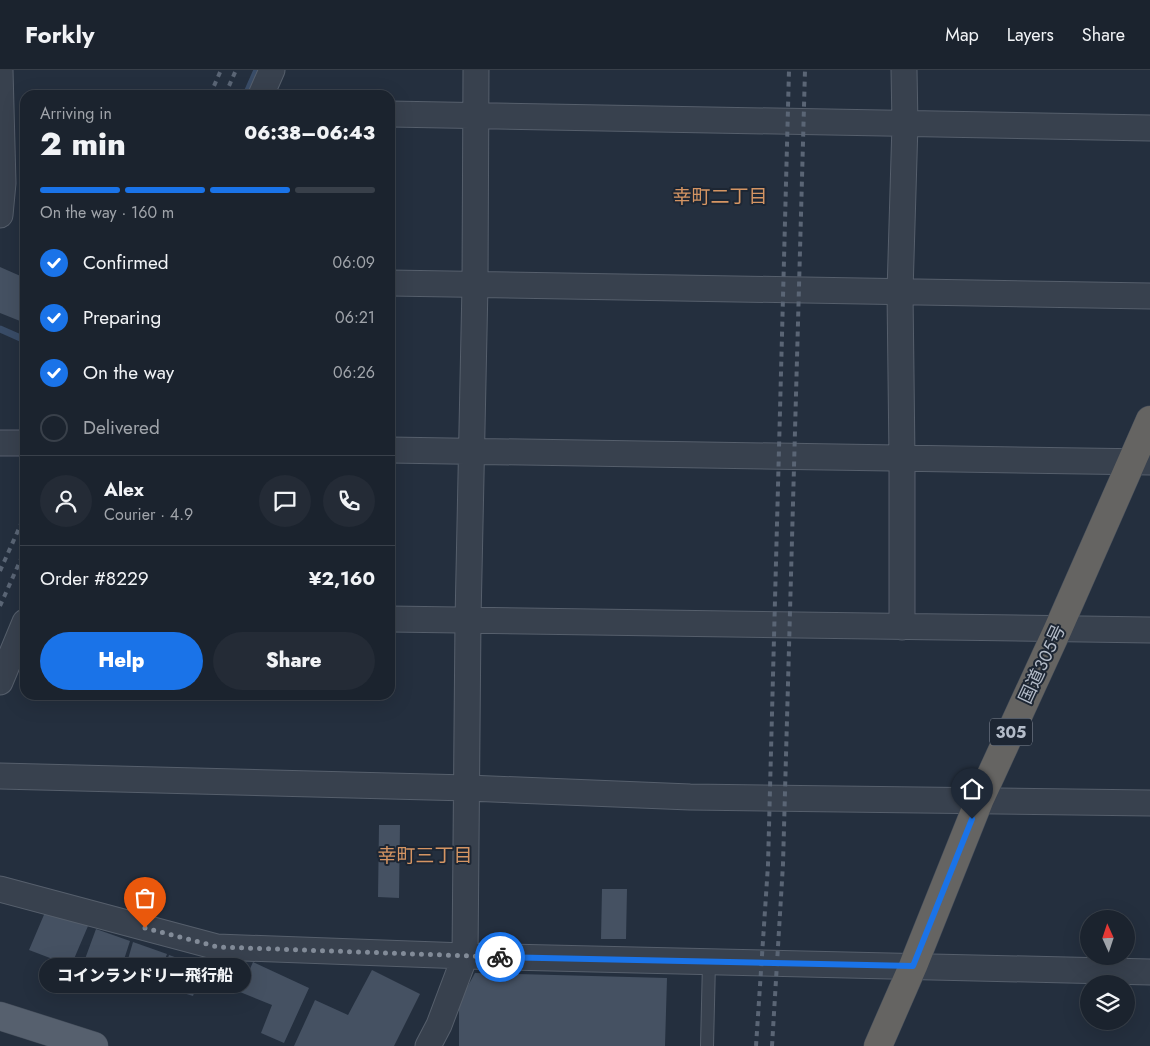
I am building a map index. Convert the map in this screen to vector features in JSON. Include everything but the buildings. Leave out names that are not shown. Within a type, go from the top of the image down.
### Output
[{"type":"highway","name":"国道305号","points":[[878,1046],[913,966],[979,801],[1058,630],[1141,462],[1150,420]]},
{"type":"main road","points":[[0,1016],[94,1046]]},
{"type":"street","points":[[0,70],[3,183],[0,215]]},
{"type":"street","points":[[263,90],[272,70]]},
{"type":"street","points":[[428,1046],[439,1025],[466,956],[468,620],[475,285],[476,70]]},
{"type":"street","points":[[902,627],[900,292],[905,124],[904,70]]},
{"type":"street","points":[[395,114],[1150,128]]},
{"type":"street","points":[[395,283],[1150,296]]},
{"type":"street","points":[[0,443],[20,443]]},
{"type":"street","points":[[395,450],[1141,462]]},
{"type":"street","points":[[395,619],[1150,630]]},
{"type":"street","points":[[0,682],[20,634]]},
{"type":"street","points":[[0,776],[468,788],[690,797],[1150,803]]},
{"type":"street","points":[[0,889],[218,947],[466,956],[1150,972]]},
{"type":"lane","points":[[707,1046],[709,962]]},
{"type":"waterway","points":[[248,90],[257,70]]},
{"type":"waterway","points":[[0,329],[20,338]]},
{"type":"railway","points":[[212,90],[221,70]]},
{"type":"railway","points":[[227,90],[236,70]]},
{"type":"railway","points":[[756,1046],[768,865],[789,70]]},
{"type":"railway","points":[[772,1046],[783,864],[805,70]]},
{"type":"railway","points":[[0,571],[20,526]]},
{"type":"railway","points":[[0,606],[20,561]]},
{"type":"way so far","points":[[145,928],[218,947],[500,957]]},
{"type":"place","name":"コインランドリー飛行船","points":[[145,928]]},
{"type":"district","name":"幸町二丁目","points":[[720,196]]},
{"type":"district","name":"幸町三丁目","points":[[425,855]]},
{"type":"route","points":[[500,957],[913,966],[972,819]]}]
